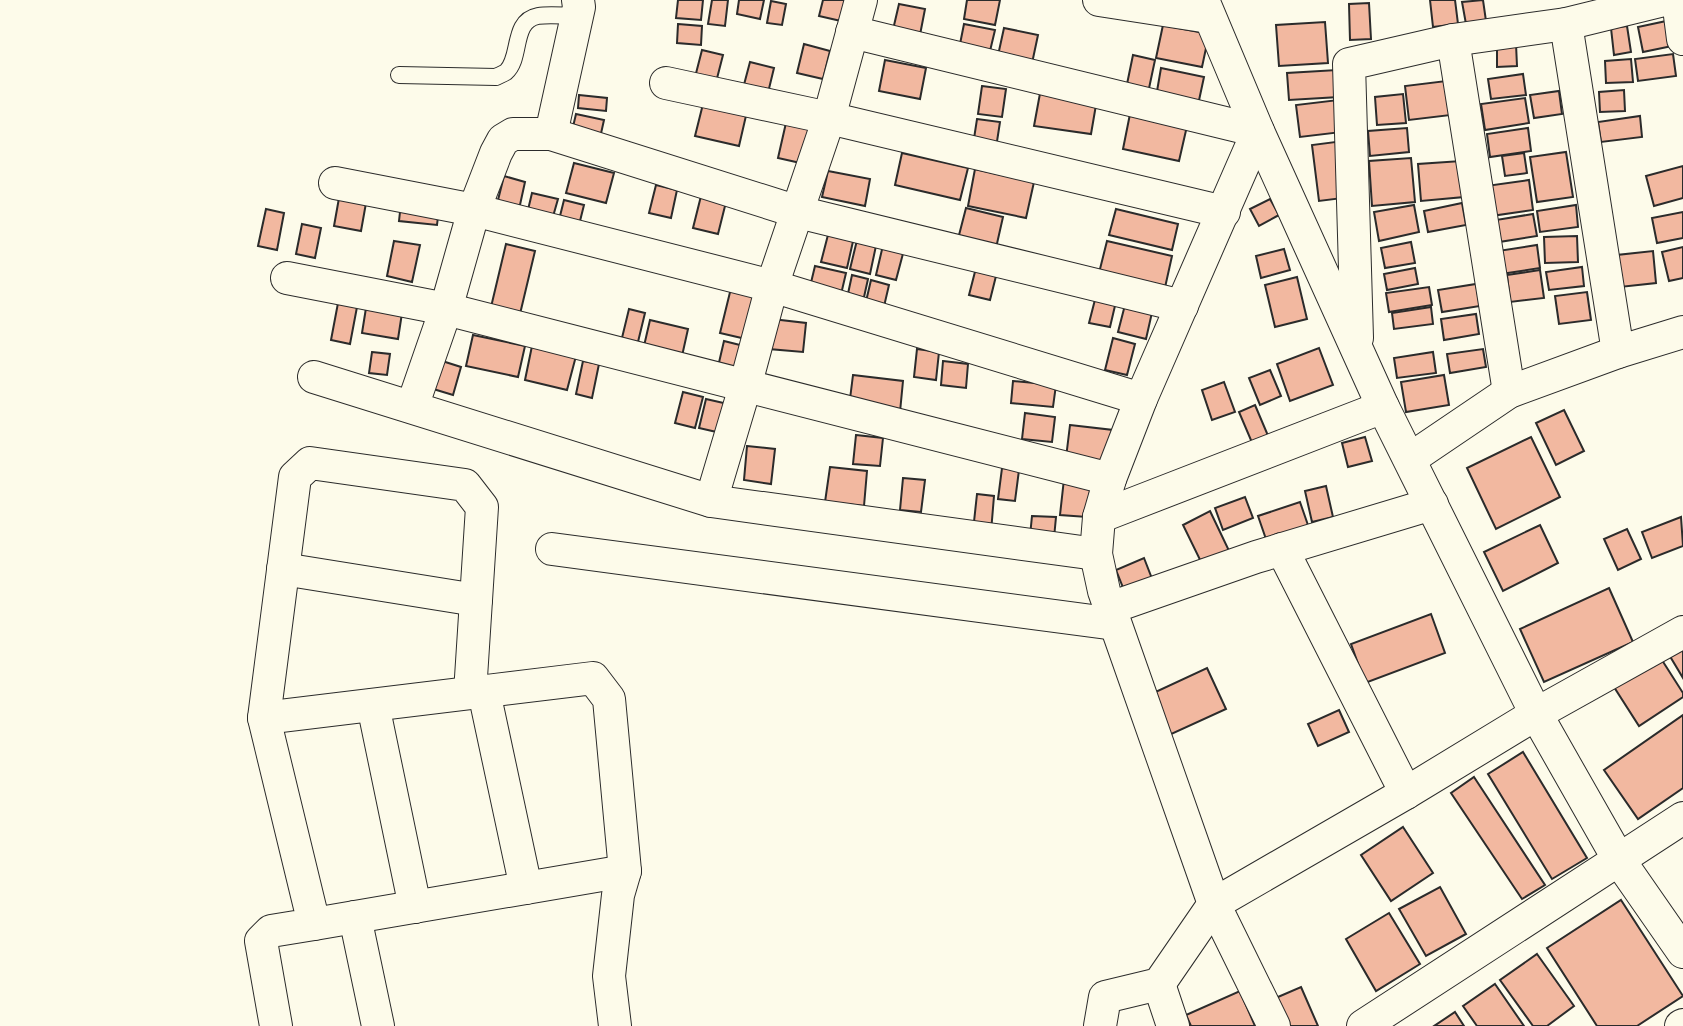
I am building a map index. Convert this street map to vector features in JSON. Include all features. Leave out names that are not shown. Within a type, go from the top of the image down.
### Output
[{"type":"street","points":[[711,501],[772,286],[829,118],[861,0]]},
{"type":"street","points":[[1099,0],[1206,9],[1382,407],[1536,714],[1619,860],[1683,952]]},
{"type":"street","points":[[1358,353],[1349,64],[1454,40],[1566,24],[1664,0]]},
{"type":"street","points":[[1678,0],[1683,39]]},
{"type":"street","points":[[551,134],[586,6]]},
{"type":"street","points":[[1566,24],[1618,352]]},
{"type":"street","points":[[852,32],[1258,131]]},
{"type":"street","points":[[1454,40],[1509,392]]},
{"type":"street","points":[[666,83],[829,118],[1224,212]]},
{"type":"street","points":[[1258,131],[1141,399],[1099,517],[1096,554],[1113,616],[1214,904],[1275,1026]]},
{"type":"street","points":[[412,407],[446,309],[474,210],[496,153],[503,140],[513,134],[527,132],[551,134],[798,212],[1182,306]]},
{"type":"street","points":[[335,183],[474,210],[772,286],[1141,399]]},
{"type":"street","points":[[287,278],[446,309],[1110,480]]},
{"type":"street","points":[[1410,459],[1509,392],[1618,352],[1683,332]]},
{"type":"street","points":[[314,377],[711,501],[1096,554]]},
{"type":"street","points":[[1099,517],[1382,407]]},
{"type":"street","points":[[314,924],[264,718],[295,477],[310,463],[465,485],[482,507],[476,600],[477,692],[526,888]]},
{"type":"street","points":[[552,549],[1113,616],[1282,549],[1432,504]]},
{"type":"street","points":[[1282,549],[1406,793]]},
{"type":"street","points":[[283,569],[476,600]]},
{"type":"street","points":[[1100,1026],[1104,997],[1159,984],[1214,904],[1536,714],[1683,632]]},
{"type":"street","points":[[264,718],[593,678],[609,699],[625,871],[618,895],[609,976],[615,1026]]},
{"type":"street","points":[[373,705],[415,907]]},
{"type":"street","points":[[1363,1026],[1683,818]]},
{"type":"street","points":[[276,1026],[261,941],[271,931],[625,871]]},
{"type":"street","points":[[355,917],[378,1026]]},
{"type":"street","points":[[1159,984],[1173,1026]]},
{"type":"lane","points":[[399,75],[496,77],[507,71],[513,61],[525,23],[536,16],[586,6]]},
{"type":"building","points":[[678,0],[703,0],[701,20],[676,18]]},
{"type":"building","points":[[712,0],[728,0],[725,26],[708,24]]},
{"type":"building","points":[[739,0],[764,0],[760,19],[737,14]]},
{"type":"building","points":[[823,0],[846,0],[841,21],[819,16]]},
{"type":"building","points":[[967,0],[1000,0],[995,25],[964,19]]},
{"type":"building","points":[[1430,0],[1455,0],[1458,24],[1433,27]]},
{"type":"building","points":[[1483,0],[1486,21],[1466,24],[1462,2]]},
{"type":"building","points":[[771,1],[786,4],[782,25],[767,23]]},
{"type":"building","points":[[1369,3],[1371,39],[1350,40],[1349,4]]},
{"type":"building","points":[[899,4],[925,9],[919,40],[892,34]]},
{"type":"building","points":[[1671,20],[1677,45],[1643,52],[1638,27]]},
{"type":"building","points":[[1325,22],[1328,63],[1279,66],[1276,25]]},
{"type":"building","points":[[678,24],[702,26],[701,45],[677,43]]},
{"type":"building","points":[[964,24],[995,30],[990,51],[960,44]]},
{"type":"building","points":[[1163,25],[1209,34],[1202,67],[1156,58]]},
{"type":"building","points":[[1627,26],[1631,52],[1614,55],[1611,28]]},
{"type":"building","points":[[1004,28],[1038,35],[1031,68],[997,60]]},
{"type":"building","points":[[804,44],[830,51],[823,79],[797,73]]},
{"type":"building","points":[[1516,44],[1517,66],[1497,67],[1497,45]]},
{"type":"building","points":[[702,50],[723,55],[714,90],[693,85]]},
{"type":"building","points":[[1673,54],[1676,76],[1638,81],[1635,59]]},
{"type":"building","points":[[1133,55],[1155,60],[1148,93],[1126,89]]},
{"type":"building","points":[[1631,59],[1633,82],[1606,83],[1605,61]]},
{"type":"building","points":[[885,60],[926,68],[920,99],[879,91]]},
{"type":"building","points":[[750,62],[774,68],[766,101],[741,96]]},
{"type":"building","points":[[1161,68],[1204,77],[1198,105],[1156,97]]},
{"type":"building","points":[[1337,70],[1339,97],[1289,100],[1287,73]]},
{"type":"building","points":[[1523,74],[1526,95],[1491,99],[1488,79]]},
{"type":"building","points":[[1446,81],[1451,115],[1409,120],[1405,86]]},
{"type":"building","points":[[982,86],[1006,89],[1002,117],[978,114]]},
{"type":"building","points":[[1041,88],[1097,99],[1091,134],[1034,126]]},
{"type":"building","points":[[1624,90],[1625,111],[1600,112],[1599,92]]},
{"type":"building","points":[[1559,91],[1562,114],[1534,118],[1530,95]]},
{"type":"building","points":[[1403,94],[1406,123],[1377,125],[1375,97]]},
{"type":"building","points":[[579,95],[607,98],[606,111],[578,108]]},
{"type":"building","points":[[705,96],[748,107],[739,146],[695,136]]},
{"type":"building","points":[[1525,98],[1529,123],[1485,130],[1481,104]]},
{"type":"building","points":[[1338,100],[1342,132],[1300,137],[1296,105]]},
{"type":"building","points":[[576,114],[604,120],[600,138],[572,131]]},
{"type":"building","points":[[788,114],[816,120],[805,164],[778,158]]},
{"type":"building","points":[[1130,114],[1187,126],[1179,161],[1123,149]]},
{"type":"building","points":[[1640,116],[1642,137],[1601,142],[1598,122]]},
{"type":"building","points":[[977,119],[1000,122],[996,148],[973,145]]},
{"type":"building","points":[[1407,128],[1409,152],[1370,156],[1368,131]]},
{"type":"building","points":[[1528,128],[1531,151],[1490,157],[1487,134]]},
{"type":"building","points":[[1343,141],[1351,197],[1319,201],[1312,145]]},
{"type":"building","points":[[1566,152],[1573,197],[1537,202],[1530,157]]},
{"type":"building","points":[[902,153],[968,168],[960,200],[895,185]]},
{"type":"building","points":[[1524,153],[1527,173],[1505,176],[1502,156]]},
{"type":"building","points":[[1411,158],[1415,202],[1372,206],[1369,161]]},
{"type":"building","points":[[1461,161],[1464,197],[1421,201],[1418,164]]},
{"type":"building","points":[[574,163],[614,173],[606,203],[566,193]]},
{"type":"building","points":[[1683,166],[1683,198],[1654,206],[1646,176]]},
{"type":"building","points":[[975,169],[1034,182],[1026,218],[968,206]]},
{"type":"building","points":[[828,171],[870,179],[865,206],[822,197]]},
{"type":"building","points":[[504,176],[525,182],[518,214],[496,208]]},
{"type":"building","points":[[1529,180],[1533,210],[1491,216],[1486,186]]},
{"type":"building","points":[[656,185],[677,190],[671,218],[649,213]]},
{"type":"building","points":[[702,192],[727,198],[718,234],[693,228]]},
{"type":"building","points":[[532,193],[558,199],[552,220],[527,214]]},
{"type":"building","points":[[339,198],[366,203],[361,231],[334,226]]},
{"type":"building","points":[[1270,199],[1279,215],[1259,226],[1250,209]]},
{"type":"building","points":[[564,200],[584,205],[578,229],[558,224]]},
{"type":"building","points":[[401,203],[439,208],[437,225],[399,221]]},
{"type":"building","points":[[1462,203],[1466,225],[1428,232],[1424,211]]},
{"type":"building","points":[[1414,205],[1419,232],[1379,241],[1374,212]]},
{"type":"building","points":[[1576,205],[1578,227],[1540,232],[1537,211]]},
{"type":"building","points":[[966,208],[1003,217],[996,248],[958,239]]},
{"type":"building","points":[[266,209],[284,213],[277,250],[258,246]]},
{"type":"building","points":[[1116,209],[1178,224],[1172,250],[1109,235]]},
{"type":"building","points":[[1683,212],[1683,238],[1657,243],[1652,218]]},
{"type":"building","points":[[1533,214],[1537,236],[1499,242],[1496,220]]},
{"type":"building","points":[[302,224],[321,228],[315,258],[296,254]]},
{"type":"building","points":[[829,231],[854,237],[847,268],[821,262]]},
{"type":"building","points":[[858,236],[877,241],[870,274],[850,269]]},
{"type":"building","points":[[1577,236],[1578,262],[1545,263],[1544,237]]},
{"type":"building","points":[[394,241],[420,245],[412,282],[387,276]]},
{"type":"building","points":[[884,241],[905,246],[896,280],[876,275]]},
{"type":"building","points":[[1107,241],[1172,256],[1164,292],[1098,277]]},
{"type":"building","points":[[1411,242],[1415,263],[1385,268],[1381,248]]},
{"type":"building","points":[[506,244],[535,251],[520,314],[491,307]]},
{"type":"building","points":[[1537,245],[1540,268],[1501,274],[1498,251]]},
{"type":"building","points":[[1683,247],[1683,278],[1669,281],[1662,252]]},
{"type":"building","points":[[1284,249],[1290,270],[1261,278],[1256,256]]},
{"type":"building","points":[[1653,251],[1656,283],[1620,287],[1617,255]]},
{"type":"building","points":[[977,264],[998,268],[990,300],[969,295]]},
{"type":"building","points":[[815,266],[846,273],[839,303],[808,295]]},
{"type":"building","points":[[1582,267],[1584,286],[1549,290],[1546,272]]},
{"type":"building","points":[[1415,268],[1418,284],[1387,290],[1384,274]]},
{"type":"building","points":[[1540,270],[1544,298],[1510,302],[1507,275]]},
{"type":"building","points":[[852,275],[868,279],[862,306],[846,303]]},
{"type":"building","points":[[1297,277],[1307,319],[1275,327],[1265,285]]},
{"type":"building","points":[[733,280],[759,286],[746,339],[720,333]]},
{"type":"building","points":[[871,280],[889,285],[882,315],[864,310]]},
{"type":"building","points":[[1476,284],[1480,306],[1442,312],[1438,290]]},
{"type":"building","points":[[1429,287],[1432,305],[1389,312],[1386,293]]},
{"type":"building","points":[[1098,288],[1118,293],[1110,327],[1089,323]]},
{"type":"building","points":[[1587,292],[1591,320],[1559,324],[1555,296]]},
{"type":"building","points":[[1126,301],[1153,308],[1146,339],[1118,332]]},
{"type":"building","points":[[338,303],[357,307],[350,344],[331,340]]},
{"type":"building","points":[[1431,307],[1433,324],[1394,329],[1392,313]]},
{"type":"building","points":[[366,308],[402,313],[398,339],[362,333]]},
{"type":"building","points":[[629,309],[645,313],[637,346],[621,342]]},
{"type":"building","points":[[1476,314],[1479,334],[1444,340],[1441,319]]},
{"type":"building","points":[[772,319],[806,323],[803,352],[769,349]]},
{"type":"building","points":[[650,320],[688,329],[682,356],[644,346]]},
{"type":"building","points":[[473,335],[525,346],[518,377],[466,366]]},
{"type":"building","points":[[1113,338],[1135,344],[1127,375],[1105,370]]},
{"type":"building","points":[[724,341],[744,346],[737,376],[717,371]]},
{"type":"building","points":[[532,346],[576,356],[567,390],[525,380]]},
{"type":"building","points":[[1319,348],[1333,385],[1290,401],[1277,364]]},
{"type":"building","points":[[917,349],[939,352],[936,380],[914,377]]},
{"type":"building","points":[[1483,349],[1486,367],[1450,373],[1447,354]]},
{"type":"building","points":[[372,352],[390,354],[387,375],[369,373]]},
{"type":"building","points":[[1433,352],[1436,373],[1397,378],[1394,358]]},
{"type":"building","points":[[439,360],[461,367],[453,395],[430,388]]},
{"type":"building","points":[[583,361],[599,364],[592,398],[576,394]]},
{"type":"building","points":[[943,361],[968,364],[966,388],[941,385]]},
{"type":"building","points":[[1270,370],[1281,396],[1260,405],[1249,378]]},
{"type":"building","points":[[853,375],[903,381],[900,412],[849,407]]},
{"type":"building","points":[[1444,375],[1449,405],[1406,412],[1401,382]]},
{"type":"building","points":[[1013,381],[1056,385],[1053,407],[1011,403]]},
{"type":"building","points":[[1224,382],[1235,412],[1212,420],[1202,390]]},
{"type":"building","points":[[683,392],[703,397],[695,428],[675,423]]},
{"type":"building","points":[[706,399],[728,404],[721,433],[699,428]]},
{"type":"building","points":[[1255,405],[1272,445],[1256,452],[1239,412]]},
{"type":"building","points":[[1564,410],[1584,451],[1556,465],[1536,423]]},
{"type":"building","points":[[1025,413],[1055,417],[1052,442],[1022,439]]},
{"type":"building","points":[[1070,425],[1113,430],[1110,463],[1066,458]]},
{"type":"building","points":[[856,435],[883,438],[880,466],[853,464]]},
{"type":"building","points":[[1365,437],[1372,461],[1348,467],[1342,443]]},
{"type":"building","points":[[1531,437],[1560,497],[1496,529],[1467,468]]},
{"type":"building","points":[[747,446],[775,449],[771,484],[744,480]]},
{"type":"building","points":[[830,467],[867,471],[864,506],[825,502]]},
{"type":"building","points":[[1002,468],[1019,470],[1015,501],[998,499]]},
{"type":"building","points":[[903,478],[925,480],[921,512],[900,510]]},
{"type":"building","points":[[1064,479],[1091,482],[1087,517],[1060,515]]},
{"type":"building","points":[[1326,486],[1333,517],[1312,522],[1305,491]]},
{"type":"building","points":[[977,494],[994,496],[991,532],[973,531]]},
{"type":"building","points":[[1245,497],[1253,518],[1223,530],[1215,508]]},
{"type":"building","points":[[1300,502],[1309,528],[1267,542],[1258,516]]},
{"type":"building","points":[[1210,511],[1232,557],[1205,570],[1183,525]]},
{"type":"building","points":[[1032,516],[1056,517],[1054,538],[1030,536]]},
{"type":"building","points":[[1681,517],[1683,546],[1652,558],[1642,532]]},
{"type":"building","points":[[1540,525],[1558,563],[1503,591],[1484,552]]},
{"type":"building","points":[[1627,529],[1641,559],[1618,570],[1604,539]]},
{"type":"building","points":[[1144,558],[1156,589],[1128,600],[1116,570]]},
{"type":"building","points":[[1609,588],[1633,642],[1544,682],[1520,629]]},
{"type":"building","points":[[1431,614],[1445,653],[1365,683],[1351,644]]},
{"type":"building","points":[[1683,643],[1683,678],[1668,653]]},
{"type":"building","points":[[1660,657],[1683,697],[1639,726],[1614,687]]},
{"type":"building","points":[[1207,668],[1226,709],[1167,736],[1149,695]]},
{"type":"building","points":[[1339,710],[1349,732],[1318,746],[1308,724]]},
{"type":"building","points":[[1683,715],[1683,788],[1638,819],[1604,770]]},
{"type":"building","points":[[1523,752],[1587,858],[1552,879],[1488,774]]},
{"type":"building","points":[[1474,777],[1545,885],[1522,899],[1451,793]]},
{"type":"building","points":[[1403,827],[1433,873],[1391,901],[1361,855]]},
{"type":"building","points":[[1440,887],[1466,934],[1426,956],[1399,909]]},
{"type":"building","points":[[1621,900],[1683,996],[1637,1026],[1597,1026],[1547,948]]},
{"type":"building","points":[[1389,913],[1420,964],[1376,991],[1346,939]]},
{"type":"building","points":[[1537,954],[1574,1006],[1547,1026],[1533,1026],[1500,980]]},
{"type":"building","points":[[1495,984],[1524,1026],[1477,1026],[1463,1006]]},
{"type":"building","points":[[1301,987],[1318,1026],[1282,1026],[1271,1000]]},
{"type":"building","points":[[1240,991],[1255,1026],[1191,1026],[1186,1015]]},
{"type":"building","points":[[1455,1012],[1464,1026],[1434,1026]]}]
